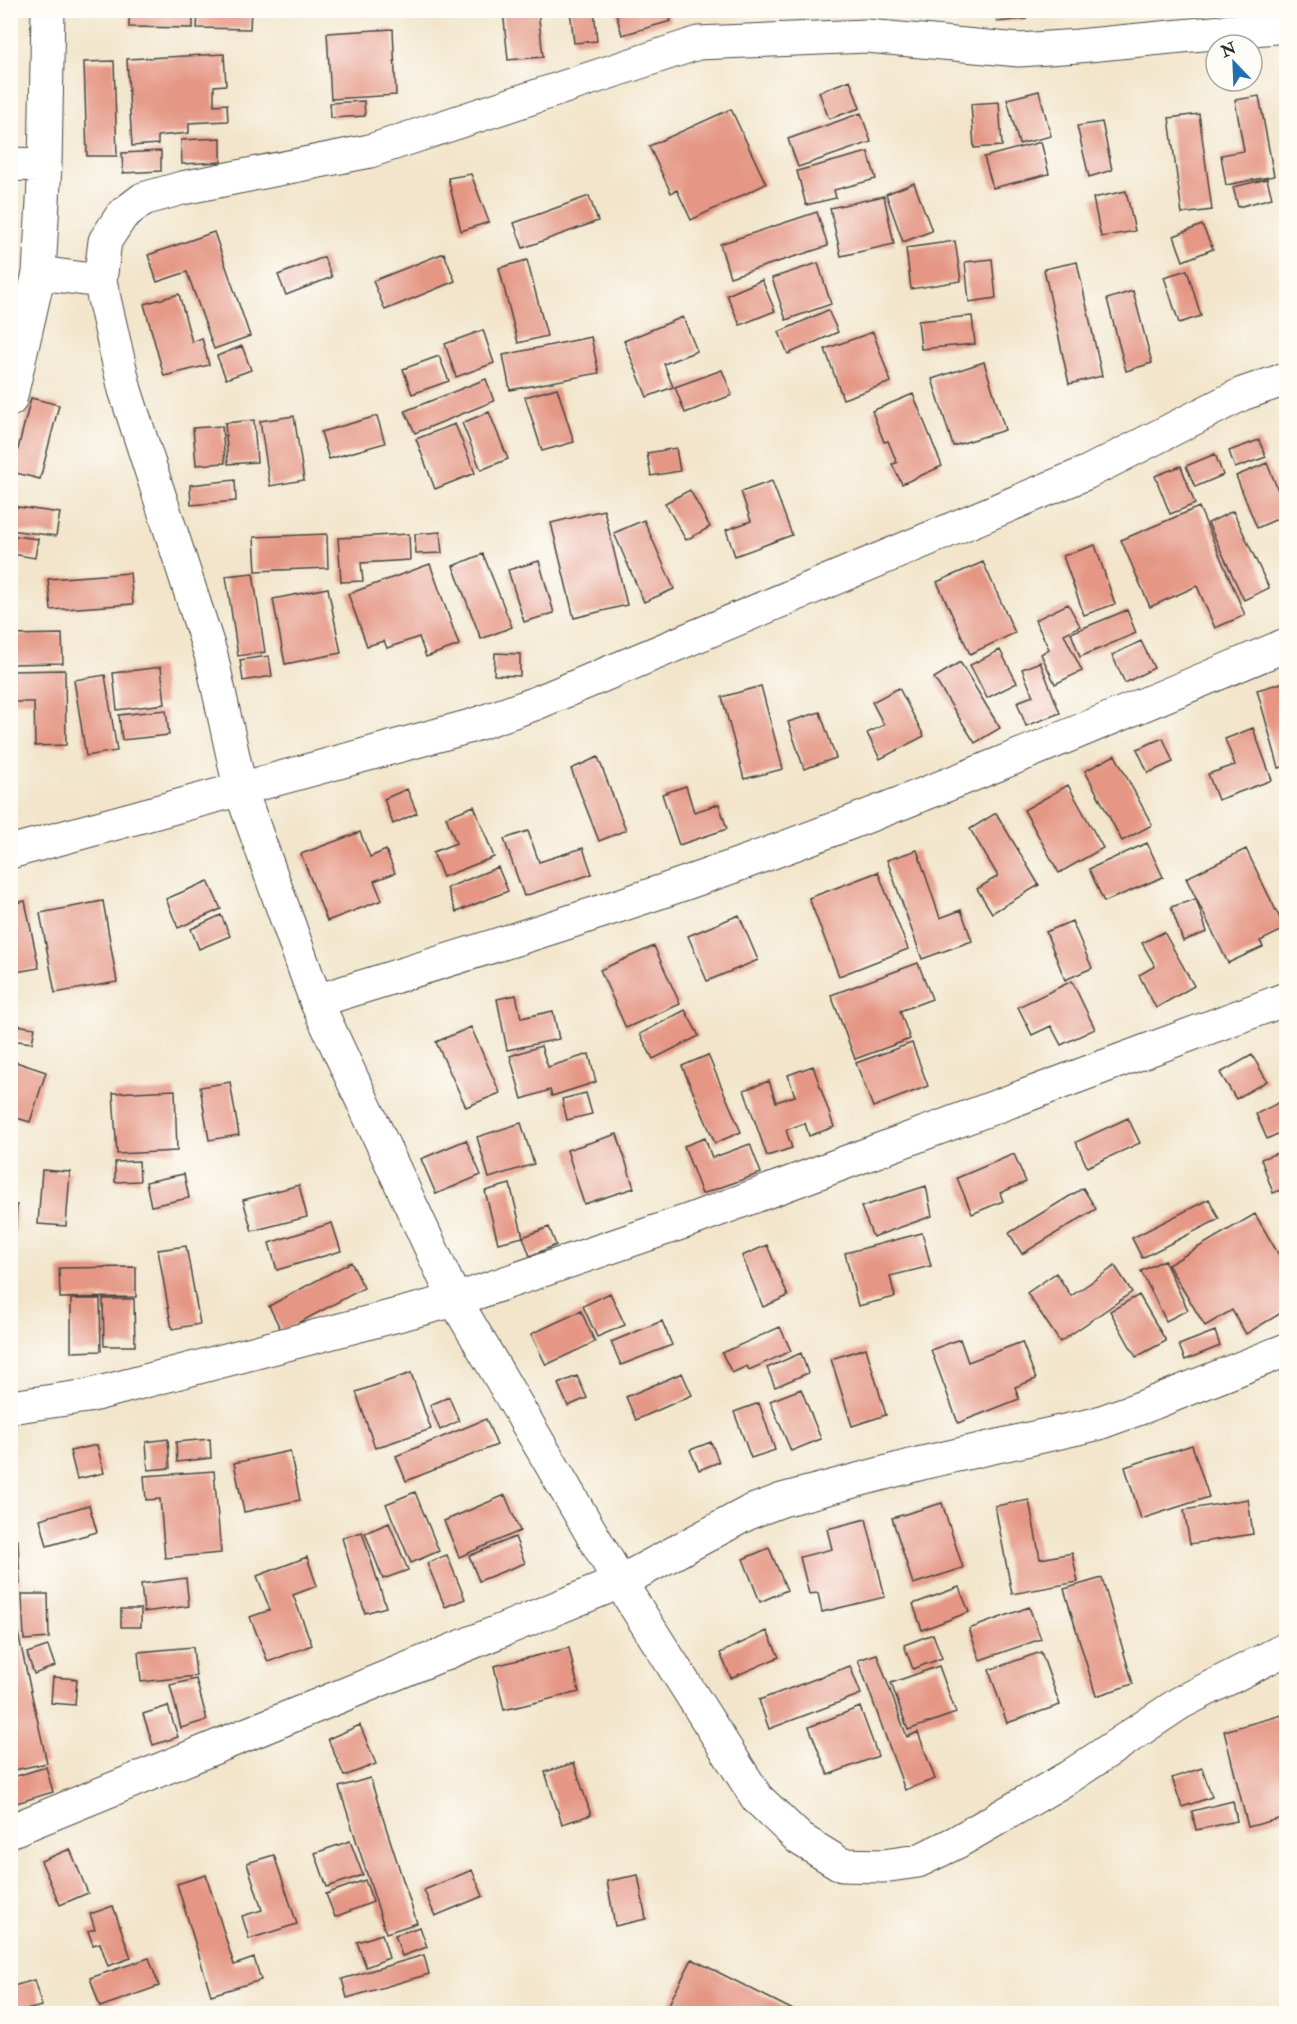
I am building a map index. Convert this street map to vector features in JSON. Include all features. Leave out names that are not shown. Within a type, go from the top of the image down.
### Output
[{"type":"street","points":[[10,400],[39,273],[45,165],[48,10]]},
{"type":"street","points":[[1287,26],[1019,50],[869,23],[698,43],[370,151],[182,188],[143,199],[122,215],[105,241],[100,281],[125,390],[211,655],[240,788],[316,1001],[455,1300],[621,1582],[757,1798],[800,1839],[842,1864],[883,1866],[918,1861],[1070,1776],[1180,1703],[1287,1649]]},
{"type":"street","points":[[10,164],[45,165]]},
{"type":"street","points":[[39,273],[100,281]]},
{"type":"street","points":[[10,852],[471,726],[534,704],[1086,473],[1242,394],[1287,379]]},
{"type":"street","points":[[316,1001],[510,941],[750,860],[987,770],[1287,645]]},
{"type":"street","points":[[10,1407],[88,1396],[455,1300],[693,1219],[1287,999]]},
{"type":"street","points":[[10,1832],[621,1582],[750,1512],[782,1500],[921,1463],[1096,1424],[1287,1350]]},
{"type":"building","points":[[129,10],[193,10],[193,28],[129,27]]},
{"type":"building","points":[[198,10],[251,10],[250,29],[197,28]]},
{"type":"building","points":[[503,10],[538,10],[543,57],[508,60]]},
{"type":"building","points":[[570,10],[594,10],[597,41],[574,43]]},
{"type":"building","points":[[615,10],[667,10],[671,21],[622,35]]},
{"type":"building","points":[[995,10],[1025,10],[1026,19],[997,22]]},
{"type":"building","points":[[393,29],[396,95],[331,99],[327,33]]},
{"type":"building","points":[[224,54],[226,85],[214,86],[214,105],[227,104],[228,121],[189,123],[189,133],[158,136],[158,144],[132,146],[127,59]]},
{"type":"building","points":[[114,61],[117,156],[87,156],[84,62]]},
{"type":"building","points":[[850,80],[860,108],[829,119],[819,92]]},
{"type":"building","points":[[1039,91],[1051,136],[1019,144],[1007,99]]},
{"type":"building","points":[[1259,96],[1274,176],[1226,185],[1221,155],[1244,151],[1235,100]]},
{"type":"building","points":[[364,101],[365,116],[331,118],[330,103]]},
{"type":"building","points":[[999,102],[1002,146],[974,148],[971,104]]},
{"type":"building","points":[[731,109],[766,184],[691,220],[677,190],[671,193],[649,146]]},
{"type":"building","points":[[861,113],[871,142],[798,167],[788,139]]},
{"type":"building","points":[[1199,114],[1212,210],[1182,214],[1169,118]]},
{"type":"building","points":[[1102,122],[1112,170],[1089,177],[1077,126]]},
{"type":"building","points":[[221,138],[221,162],[182,164],[181,140]]},
{"type":"building","points":[[1041,142],[1049,174],[993,188],[984,157]]},
{"type":"building","points":[[161,151],[161,171],[123,173],[122,153]]},
{"type":"building","points":[[868,152],[876,179],[834,190],[836,198],[806,205],[797,171]]},
{"type":"building","points":[[471,174],[489,222],[461,231],[448,178]]},
{"type":"building","points":[[1267,179],[1272,198],[1238,207],[1233,187]]},
{"type":"building","points":[[914,183],[932,231],[903,242],[886,194]]},
{"type":"building","points":[[1126,191],[1135,231],[1101,237],[1093,198]]},
{"type":"building","points":[[589,196],[598,221],[523,248],[514,223]]},
{"type":"building","points":[[884,196],[894,244],[841,256],[830,208]]},
{"type":"building","points":[[817,212],[828,246],[730,277],[720,244]]},
{"type":"building","points":[[1202,225],[1213,249],[1183,261],[1174,236]]},
{"type":"building","points":[[214,232],[250,336],[214,349],[187,272],[157,282],[148,255]]},
{"type":"building","points":[[955,241],[961,281],[911,289],[906,248]]},
{"type":"building","points":[[444,253],[455,281],[385,310],[373,281]]},
{"type":"building","points":[[324,257],[332,277],[286,295],[278,275]]},
{"type":"building","points":[[992,259],[996,298],[969,302],[965,262]]},
{"type":"building","points":[[527,260],[547,336],[518,343],[499,268]]},
{"type":"building","points":[[1077,262],[1102,376],[1069,384],[1044,269]]},
{"type":"building","points":[[818,263],[831,304],[786,320],[772,278]]},
{"type":"building","points":[[1187,270],[1201,316],[1179,323],[1164,277]]},
{"type":"building","points":[[762,280],[775,311],[740,325],[727,295]]},
{"type":"building","points":[[1133,291],[1152,363],[1126,371],[1107,299]]},
{"type":"building","points":[[179,294],[192,342],[202,338],[209,365],[164,376],[144,304]]},
{"type":"building","points":[[828,310],[838,332],[788,354],[779,332]]},
{"type":"building","points":[[972,316],[975,344],[921,349],[918,321]]},
{"type":"building","points":[[683,317],[697,351],[664,364],[673,387],[647,397],[624,341]]},
{"type":"building","points":[[483,330],[494,363],[456,377],[445,344]]},
{"type":"building","points":[[873,332],[891,382],[843,399],[825,349]]},
{"type":"building","points":[[591,337],[599,373],[510,390],[503,355]]},
{"type":"building","points":[[242,346],[251,370],[226,379],[217,356]]},
{"type":"building","points":[[439,356],[449,381],[412,394],[403,369]]},
{"type":"building","points":[[984,362],[1005,430],[953,446],[932,379]]},
{"type":"building","points":[[722,370],[732,395],[685,413],[675,387]]},
{"type":"building","points":[[486,379],[494,401],[415,433],[405,411]]},
{"type":"building","points":[[557,388],[574,442],[542,451],[525,397]]},
{"type":"building","points":[[913,394],[942,466],[902,484],[892,464],[897,463],[888,441],[884,442],[872,411]]},
{"type":"building","points":[[31,398],[59,405],[40,479],[12,472]]},
{"type":"building","points":[[489,412],[508,459],[481,470],[462,423]]},
{"type":"building","points":[[294,416],[304,480],[270,486],[260,421]]},
{"type":"building","points":[[377,416],[385,443],[329,459],[321,432]]},
{"type":"building","points":[[254,420],[257,462],[228,464],[225,423]]},
{"type":"building","points":[[455,424],[475,473],[435,489],[416,439]]},
{"type":"building","points":[[222,426],[225,463],[196,465],[193,428]]},
{"type":"building","points":[[1259,440],[1266,457],[1235,468],[1229,451]]},
{"type":"building","points":[[676,448],[680,471],[651,476],[647,453]]},
{"type":"building","points":[[1215,454],[1223,475],[1195,487],[1186,466]]},
{"type":"building","points":[[1267,463],[1286,515],[1257,528],[1236,476]]},
{"type":"building","points":[[1181,466],[1195,504],[1170,514],[1155,476]]},
{"type":"building","points":[[235,480],[236,501],[191,505],[190,485]]},
{"type":"building","points":[[772,481],[792,535],[735,556],[726,530],[751,521],[741,492]]},
{"type":"building","points":[[690,490],[710,527],[686,540],[665,503]]},
{"type":"building","points":[[11,506],[60,513],[56,536],[10,530]]},
{"type":"building","points":[[1199,507],[1245,615],[1215,628],[1197,586],[1150,607],[1121,540]]},
{"type":"building","points":[[604,510],[627,605],[574,618],[551,523]]},
{"type":"building","points":[[1233,511],[1269,588],[1244,600],[1208,523]]},
{"type":"building","points":[[644,520],[674,589],[644,602],[614,533]]},
{"type":"building","points":[[440,532],[442,553],[416,554],[415,534]]},
{"type":"building","points":[[327,534],[328,568],[256,571],[254,537]]},
{"type":"building","points":[[409,534],[410,560],[361,563],[363,581],[341,582],[338,538]]},
{"type":"building","points":[[15,536],[38,539],[35,558],[12,554]]},
{"type":"building","points":[[1095,545],[1115,604],[1084,615],[1063,556]]},
{"type":"building","points":[[483,554],[512,627],[481,639],[453,566]]},
{"type":"building","points":[[539,561],[554,613],[524,622],[508,570]]},
{"type":"building","points":[[983,562],[1015,633],[970,654],[937,582]]},
{"type":"building","points":[[430,564],[459,645],[426,657],[419,637],[387,648],[384,641],[367,646],[348,594]]},
{"type":"building","points":[[130,573],[133,604],[51,610],[48,579]]},
{"type":"building","points":[[253,573],[265,652],[238,656],[226,576]]},
{"type":"building","points":[[328,588],[341,653],[285,664],[273,599]]},
{"type":"building","points":[[1068,604],[1080,626],[1064,634],[1082,671],[1055,684],[1041,654],[1049,649],[1035,620]]},
{"type":"building","points":[[1127,610],[1136,633],[1080,657],[1071,633]]},
{"type":"building","points":[[62,634],[63,663],[10,664],[10,635]]},
{"type":"building","points":[[1141,641],[1154,668],[1125,683],[1112,655]]},
{"type":"building","points":[[1000,650],[1017,683],[987,698],[970,665]]},
{"type":"building","points":[[495,653],[520,654],[520,676],[494,675]]},
{"type":"building","points":[[269,656],[272,676],[243,681],[240,660]]},
{"type":"building","points":[[960,662],[1000,728],[975,743],[934,678]]},
{"type":"building","points":[[1040,662],[1060,713],[1026,726],[1017,702],[1033,696],[1022,669]]},
{"type":"building","points":[[161,667],[165,704],[117,710],[113,673]]},
{"type":"building","points":[[65,670],[66,745],[35,746],[34,702],[10,702],[10,671]]},
{"type":"building","points":[[105,675],[117,751],[86,756],[74,680]]},
{"type":"building","points":[[1285,682],[1286,766],[1279,768],[1257,690]]},
{"type":"building","points":[[761,686],[783,769],[744,779],[722,697]]},
{"type":"building","points":[[899,688],[924,736],[880,759],[867,733],[884,725],[872,702]]},
{"type":"building","points":[[166,710],[169,735],[122,740],[119,715]]},
{"type":"building","points":[[820,712],[836,758],[804,769],[788,722]]},
{"type":"building","points":[[1253,728],[1272,780],[1218,800],[1208,774],[1235,765],[1225,739]]},
{"type":"building","points":[[1163,738],[1173,762],[1148,773],[1137,749]]},
{"type":"building","points":[[1115,755],[1152,825],[1122,841],[1085,771]]},
{"type":"building","points":[[598,757],[626,830],[599,841],[571,769]]},
{"type":"building","points":[[1068,785],[1103,848],[1059,873],[1024,810]]},
{"type":"building","points":[[686,786],[694,812],[719,804],[727,829],[679,845],[662,794]]},
{"type":"building","points":[[407,789],[417,813],[393,824],[384,799]]},
{"type":"building","points":[[474,806],[494,857],[443,877],[433,852],[456,843],[446,817]]},
{"type":"building","points":[[996,813],[1039,885],[992,913],[977,889],[998,876],[970,829]]},
{"type":"building","points":[[528,831],[539,862],[583,848],[592,874],[524,896],[504,839]]},
{"type":"building","points":[[360,832],[370,857],[386,850],[395,873],[374,881],[382,900],[327,921],[301,854]]},
{"type":"building","points":[[1147,843],[1163,877],[1104,902],[1089,869]]},
{"type":"building","points":[[1246,849],[1285,929],[1260,941],[1263,947],[1228,963],[1186,878]]},
{"type":"building","points":[[917,850],[940,918],[961,910],[972,941],[922,959],[887,860]]},
{"type":"building","points":[[498,867],[508,891],[456,912],[447,888]]},
{"type":"building","points":[[878,872],[908,949],[839,976],[809,898]]},
{"type":"building","points":[[208,881],[221,909],[178,928],[166,899]]},
{"type":"building","points":[[1196,899],[1207,932],[1183,941],[1171,907]]},
{"type":"building","points":[[25,901],[39,968],[10,973],[10,904]]},
{"type":"building","points":[[103,901],[117,982],[55,993],[40,913]]},
{"type":"building","points":[[221,915],[230,936],[199,949],[191,929]]},
{"type":"building","points":[[739,915],[758,960],[707,981],[688,936]]},
{"type":"building","points":[[1072,921],[1092,968],[1065,980],[1046,932]]},
{"type":"building","points":[[1164,932],[1194,986],[1156,1008],[1139,975],[1155,966],[1142,943]]},
{"type":"building","points":[[654,946],[680,1004],[626,1028],[600,970]]},
{"type":"building","points":[[918,963],[932,999],[900,1011],[910,1039],[855,1059],[831,995]]},
{"type":"building","points":[[1072,981],[1095,1029],[1061,1045],[1051,1026],[1032,1035],[1018,1007]]},
{"type":"building","points":[[516,995],[521,1018],[553,1011],[559,1039],[507,1050],[497,999]]},
{"type":"building","points":[[685,1010],[699,1036],[653,1059],[640,1034]]},
{"type":"building","points":[[10,1024],[35,1028],[32,1043],[10,1040]]},
{"type":"building","points":[[471,1027],[500,1093],[466,1107],[436,1042]]},
{"type":"building","points":[[912,1043],[928,1086],[873,1107],[856,1063]]},
{"type":"building","points":[[541,1046],[548,1067],[589,1054],[596,1082],[552,1096],[550,1090],[522,1099],[510,1056]]},
{"type":"building","points":[[708,1055],[741,1132],[715,1143],[682,1066]]},
{"type":"building","points":[[1252,1055],[1267,1081],[1236,1099],[1220,1073]]},
{"type":"building","points":[[10,1060],[46,1072],[30,1122],[10,1116]]},
{"type":"building","points":[[813,1066],[834,1127],[809,1136],[805,1123],[786,1130],[792,1148],[767,1156],[744,1090],[769,1081],[776,1102],[795,1096],[788,1075]]},
{"type":"building","points":[[230,1082],[239,1135],[209,1140],[200,1087]]},
{"type":"building","points":[[175,1090],[177,1151],[117,1154],[113,1093]]},
{"type":"building","points":[[586,1093],[592,1114],[567,1120],[562,1099]]},
{"type":"building","points":[[1286,1099],[1286,1130],[1267,1139],[1256,1114]]},
{"type":"building","points":[[1128,1118],[1140,1143],[1087,1167],[1076,1142]]},
{"type":"building","points":[[521,1123],[534,1164],[489,1178],[477,1137]]},
{"type":"building","points":[[617,1134],[634,1188],[584,1204],[567,1150]]},
{"type":"building","points":[[705,1138],[712,1158],[750,1144],[761,1173],[702,1194],[684,1146]]},
{"type":"building","points":[[466,1140],[481,1175],[436,1194],[421,1159]]},
{"type":"building","points":[[1286,1150],[1286,1188],[1273,1193],[1261,1159]]},
{"type":"building","points":[[1014,1154],[1026,1182],[1000,1193],[1003,1201],[972,1214],[957,1178]]},
{"type":"building","points":[[139,1161],[140,1181],[115,1182],[115,1162]]},
{"type":"building","points":[[42,1170],[70,1172],[66,1226],[38,1224]]},
{"type":"building","points":[[184,1174],[189,1198],[151,1206],[146,1182]]},
{"type":"building","points":[[510,1184],[523,1237],[498,1243],[485,1191]]},
{"type":"building","points":[[299,1185],[307,1217],[252,1231],[243,1200]]},
{"type":"building","points":[[926,1186],[932,1216],[873,1237],[861,1207]]},
{"type":"building","points":[[1083,1188],[1096,1209],[1022,1254],[1009,1233]]},
{"type":"building","points":[[1209,1199],[1219,1219],[1142,1258],[1132,1238]]},
{"type":"building","points":[[10,1205],[17,1205],[15,1235],[10,1235]]},
{"type":"building","points":[[1255,1214],[1286,1267],[1286,1310],[1246,1334],[1232,1310],[1205,1326],[1168,1265]]},
{"type":"building","points":[[332,1223],[341,1251],[277,1270],[269,1243]]},
{"type":"building","points":[[549,1227],[556,1245],[530,1256],[523,1237]]},
{"type":"building","points":[[922,1233],[931,1266],[890,1276],[895,1297],[858,1306],[845,1253]]},
{"type":"building","points":[[767,1245],[788,1296],[763,1307],[742,1256]]},
{"type":"building","points":[[186,1246],[200,1324],[172,1329],[158,1250]]},
{"type":"building","points":[[1164,1260],[1188,1310],[1166,1321],[1141,1271]]},
{"type":"building","points":[[351,1262],[364,1288],[282,1332],[269,1306]]},
{"type":"building","points":[[1115,1266],[1132,1292],[1060,1342],[1027,1293],[1056,1273],[1071,1296]]},
{"type":"building","points":[[136,1267],[136,1297],[60,1298],[59,1268]]},
{"type":"building","points":[[610,1293],[625,1325],[597,1337],[583,1306]]},
{"type":"building","points":[[1139,1295],[1166,1341],[1136,1357],[1110,1311]]},
{"type":"building","points":[[71,1299],[100,1299],[101,1351],[71,1352]]},
{"type":"building","points":[[103,1299],[134,1299],[135,1346],[104,1346]]},
{"type":"building","points":[[581,1311],[595,1342],[546,1365],[531,1334]]},
{"type":"building","points":[[662,1321],[672,1345],[621,1365],[611,1342]]},
{"type":"building","points":[[780,1327],[791,1351],[749,1370],[747,1366],[732,1373],[722,1353]]},
{"type":"building","points":[[1215,1331],[1220,1346],[1185,1360],[1179,1345]]},
{"type":"building","points":[[960,1339],[968,1362],[1022,1342],[1036,1379],[1015,1387],[1019,1399],[958,1423],[931,1350]]},
{"type":"building","points":[[866,1348],[886,1415],[852,1426],[831,1359]]},
{"type":"building","points":[[801,1353],[808,1373],[775,1387],[767,1368]]},
{"type":"building","points":[[411,1373],[431,1429],[375,1448],[356,1392]]},
{"type":"building","points":[[682,1373],[692,1395],[636,1420],[626,1397]]},
{"type":"building","points":[[577,1376],[587,1398],[568,1406],[558,1384]]},
{"type":"building","points":[[801,1389],[821,1439],[791,1451],[770,1401]]},
{"type":"building","points":[[449,1397],[459,1421],[440,1430],[430,1405]]},
{"type":"building","points":[[759,1403],[775,1450],[751,1458],[734,1412]]},
{"type":"building","points":[[486,1419],[497,1445],[406,1481],[396,1456]]},
{"type":"building","points":[[168,1439],[170,1468],[148,1470],[146,1442]]},
{"type":"building","points":[[210,1439],[211,1458],[177,1462],[176,1442]]},
{"type":"building","points":[[711,1442],[719,1462],[699,1470],[690,1450]]},
{"type":"building","points":[[97,1445],[104,1473],[77,1479],[70,1451]]},
{"type":"building","points":[[1192,1445],[1209,1497],[1141,1519],[1125,1467]]},
{"type":"building","points":[[290,1451],[300,1500],[244,1512],[234,1463]]},
{"type":"building","points":[[214,1471],[221,1553],[165,1558],[160,1499],[146,1500],[144,1476]]},
{"type":"building","points":[[415,1492],[439,1551],[411,1563],[386,1504]]},
{"type":"building","points":[[505,1495],[520,1531],[459,1557],[444,1521]]},
{"type":"building","points":[[1248,1499],[1253,1534],[1190,1544],[1184,1510]]},
{"type":"building","points":[[1029,1500],[1040,1559],[1072,1553],[1078,1582],[1012,1594],[995,1506]]},
{"type":"building","points":[[942,1503],[963,1568],[913,1584],[892,1518]]},
{"type":"building","points":[[89,1505],[97,1532],[47,1546],[40,1519]]},
{"type":"building","points":[[866,1519],[885,1597],[822,1612],[818,1593],[809,1594],[800,1557],[832,1549],[827,1529]]},
{"type":"building","points":[[389,1523],[408,1570],[383,1579],[365,1533]]},
{"type":"building","points":[[362,1532],[386,1607],[365,1613],[342,1538]]},
{"type":"building","points":[[515,1537],[525,1563],[479,1581],[469,1556]]},
{"type":"building","points":[[18,1540],[20,1584],[10,1584],[10,1541]]},
{"type":"building","points":[[769,1548],[787,1590],[760,1602],[743,1559]]},
{"type":"building","points":[[447,1555],[465,1599],[445,1607],[427,1563]]},
{"type":"building","points":[[307,1557],[317,1586],[293,1595],[312,1645],[268,1662],[250,1617],[270,1610],[257,1576]]},
{"type":"building","points":[[186,1578],[189,1606],[144,1612],[141,1584]]},
{"type":"building","points":[[1102,1578],[1133,1684],[1096,1696],[1064,1589]]},
{"type":"building","points":[[959,1587],[969,1612],[922,1630],[913,1604]]},
{"type":"building","points":[[22,1594],[48,1594],[49,1638],[24,1640]]},
{"type":"building","points":[[10,1606],[12,1606],[47,1763],[10,1771]]},
{"type":"building","points":[[1029,1607],[1041,1639],[980,1660],[969,1629]]},
{"type":"building","points":[[121,1609],[141,1609],[141,1627],[121,1627]]},
{"type":"building","points":[[767,1631],[779,1657],[731,1678],[720,1653]]},
{"type":"building","points":[[933,1634],[942,1658],[913,1669],[904,1645]]},
{"type":"building","points":[[48,1646],[55,1666],[34,1674],[27,1653]]},
{"type":"building","points":[[193,1647],[196,1676],[141,1682],[138,1652]]},
{"type":"building","points":[[569,1648],[579,1692],[504,1710],[494,1666]]},
{"type":"building","points":[[1041,1652],[1060,1705],[1007,1723],[989,1670]]},
{"type":"building","points":[[877,1654],[907,1737],[918,1732],[935,1779],[905,1790],[858,1660]]},
{"type":"building","points":[[850,1666],[861,1694],[769,1729],[759,1700]]},
{"type":"building","points":[[939,1666],[956,1713],[908,1730],[891,1683]]},
{"type":"building","points":[[53,1677],[77,1679],[75,1705],[51,1703]]},
{"type":"building","points":[[196,1679],[207,1720],[181,1728],[170,1685]]},
{"type":"building","points":[[168,1706],[178,1737],[153,1745],[143,1714]]},
{"type":"building","points":[[860,1707],[878,1756],[828,1775],[809,1727]]},
{"type":"building","points":[[1286,1714],[1286,1817],[1248,1827],[1224,1731]]},
{"type":"building","points":[[360,1725],[376,1764],[344,1776],[328,1739]]},
{"type":"building","points":[[574,1763],[591,1815],[562,1824],[545,1772]]},
{"type":"building","points":[[46,1767],[53,1792],[10,1805],[10,1778]]},
{"type":"building","points":[[1202,1768],[1212,1797],[1182,1807],[1172,1778]]},
{"type":"building","points":[[370,1778],[417,1923],[386,1933],[339,1787]]},
{"type":"building","points":[[1233,1801],[1237,1821],[1196,1830],[1192,1811]]},
{"type":"building","points":[[350,1841],[363,1875],[327,1887],[315,1853]]},
{"type":"building","points":[[70,1849],[88,1893],[60,1905],[41,1861]]},
{"type":"building","points":[[274,1855],[297,1924],[249,1939],[242,1916],[262,1910],[247,1863]]},
{"type":"building","points":[[472,1870],[483,1896],[435,1916],[424,1890]]},
{"type":"building","points":[[206,1875],[234,1965],[254,1958],[261,1980],[211,1995],[177,1884]]},
{"type":"building","points":[[638,1875],[646,1919],[615,1926],[607,1881]]},
{"type":"building","points":[[365,1880],[373,1902],[335,1917],[326,1894]]},
{"type":"building","points":[[113,1906],[131,1958],[108,1966],[100,1943],[93,1945],[88,1931],[95,1929],[90,1914]]},
{"type":"building","points":[[420,1927],[427,1947],[402,1956],[395,1935]]},
{"type":"building","points":[[382,1934],[389,1958],[366,1967],[357,1942]]},
{"type":"building","points":[[424,1955],[429,1974],[347,1998],[342,1979]]},
{"type":"building","points":[[149,1958],[159,1986],[100,2007],[90,1978]]},
{"type":"building","points":[[692,1959],[801,2014],[664,2014]]},
{"type":"building","points":[[34,1980],[42,2006],[10,2014],[10,1987]]}]
